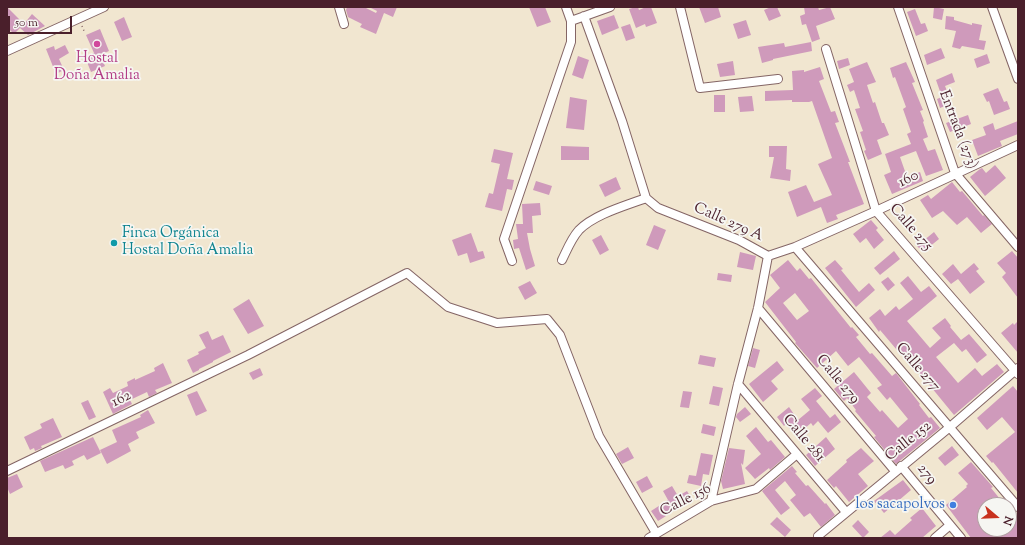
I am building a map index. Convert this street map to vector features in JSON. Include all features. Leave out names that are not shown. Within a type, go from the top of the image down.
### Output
[{"type":"street","points":[[7,51],[104,7]]},
{"type":"street","points":[[339,7],[344,24]]},
{"type":"street","points":[[512,261],[504,239],[571,42],[571,21],[566,7]]},
{"type":"street","points":[[571,21],[610,7]]},
{"type":"street","points":[[680,7],[700,88],[778,79]]},
{"type":"street","name":"Entrada (273)","points":[[898,7],[955,173],[1018,247]]},
{"type":"street","points":[[992,7],[1018,79]]},
{"type":"street","points":[[562,260],[573,239],[589,222],[646,198],[622,121],[584,16]]},
{"type":"street","name":"Calle 275","points":[[826,48],[876,211],[1017,371]]},
{"type":"street","name":"160","points":[[768,256],[795,247],[1018,145]]},
{"type":"street","name":"Calle 279 A","points":[[646,198],[658,208],[738,240],[768,256],[758,308],[738,384],[711,501]]},
{"type":"street","name":"Calle 277","points":[[795,247],[1018,507]]},
{"type":"street","name":"162","points":[[7,471],[248,355],[407,273],[448,307],[496,323],[547,319],[560,335],[599,436],[656,533]]},
{"type":"street","name":"Calle 279","points":[[758,308],[898,468]]},
{"type":"street","name":"Calle 152","points":[[818,536],[898,468],[1017,371]]},
{"type":"street","name":"Calle 281","points":[[738,384],[846,512]]},
{"type":"street","name":"Calle 156","points":[[649,538],[711,501],[756,489],[797,454]]},
{"type":"street","name":"279","points":[[898,468],[961,538]]},
{"type":"street","points":[[935,538],[950,525]]},
{"type":"building","points":[[7,7],[24,24],[32,14],[45,26],[28,35],[20,28],[14,34],[7,27]]},
{"type":"building","points":[[347,7],[364,7],[376,13],[377,11],[369,7],[397,7],[393,17],[384,13],[376,34],[360,27],[362,24],[348,17],[346,10]]},
{"type":"building","points":[[529,7],[545,7],[551,22],[537,27]]},
{"type":"building","points":[[638,7],[639,10],[646,7],[651,7],[657,23],[646,27],[645,24],[636,28],[629,9]]},
{"type":"building","points":[[699,7],[718,7],[721,17],[705,23]]},
{"type":"building","points":[[771,7],[777,7],[781,16],[769,21],[764,10]]},
{"type":"building","points":[[804,7],[818,7],[819,10],[830,7],[835,19],[816,26],[820,39],[812,42],[806,24],[802,25],[800,16],[805,14]]},
{"type":"building","points":[[934,7],[944,9],[942,20],[933,18]]},
{"type":"building","points":[[915,9],[921,24],[925,23],[928,31],[916,36],[907,12]]},
{"type":"building","points":[[614,15],[619,28],[602,35],[597,21]]},
{"type":"building","points":[[946,16],[954,17],[954,20],[972,25],[972,23],[982,25],[979,40],[986,41],[984,50],[962,46],[960,49],[952,47],[956,31],[945,29]]},
{"type":"building","points":[[124,17],[132,37],[122,41],[114,22]]},
{"type":"building","points":[[746,20],[751,35],[738,39],[733,24]]},
{"type":"building","points":[[630,24],[635,38],[626,41],[621,27]]},
{"type":"building","points":[[100,29],[109,51],[100,55],[105,66],[91,72],[85,57],[94,53],[86,35]]},
{"type":"building","points":[[811,42],[812,51],[773,59],[762,63],[758,47],[784,43],[785,47]]},
{"type":"building","points":[[65,45],[69,53],[59,59],[64,70],[56,74],[46,49],[54,46],[55,50]]},
{"type":"building","points":[[941,48],[945,58],[927,65],[924,55]]},
{"type":"building","points":[[987,54],[990,63],[977,68],[974,59]]},
{"type":"building","points":[[578,56],[589,60],[583,79],[572,75]]},
{"type":"building","points":[[848,58],[850,65],[839,69],[837,61]]},
{"type":"building","points":[[733,61],[735,75],[720,77],[717,64]]},
{"type":"building","points":[[867,62],[876,82],[867,85],[873,103],[875,102],[882,123],[884,123],[889,135],[877,140],[882,154],[868,160],[864,151],[866,150],[860,132],[863,131],[855,109],[860,108],[854,90],[850,92],[847,85],[854,82],[849,69]]},
{"type":"building","points":[[906,62],[915,82],[912,83],[923,110],[920,111],[928,137],[923,139],[928,151],[935,149],[943,170],[926,176],[916,151],[900,157],[907,177],[920,172],[923,181],[892,194],[884,175],[891,172],[885,154],[911,144],[907,134],[911,132],[903,109],[906,107],[895,77],[893,78],[890,68]]},
{"type":"building","points":[[820,67],[824,79],[819,81],[831,112],[835,111],[839,122],[835,123],[864,204],[836,215],[838,219],[827,223],[821,207],[797,217],[788,192],[806,185],[814,202],[832,195],[818,164],[832,158],[812,101],[765,101],[765,91],[793,90],[792,71],[804,70],[804,72]]},
{"type":"building","points":[[952,73],[955,82],[945,86],[952,103],[940,108],[937,99],[942,97],[936,80]]},
{"type":"building","points":[[998,88],[1004,102],[1007,101],[1010,109],[994,115],[989,101],[987,102],[983,94]]},
{"type":"building","points":[[714,95],[725,95],[725,112],[714,112]]},
{"type":"building","points":[[752,96],[754,111],[740,112],[738,97]]},
{"type":"building","points":[[570,97],[587,100],[584,130],[566,128]]},
{"type":"building","points":[[968,115],[971,124],[950,132],[946,123]]},
{"type":"building","points":[[1018,121],[1018,134],[1000,141],[1002,146],[978,156],[972,140],[986,135],[983,127],[993,123],[995,130]]},
{"type":"building","points":[[561,146],[589,147],[589,160],[561,160]]},
{"type":"building","points":[[769,146],[787,146],[786,169],[791,170],[790,181],[770,178],[774,157],[769,157]]},
{"type":"building","points":[[494,149],[513,153],[507,179],[514,180],[512,190],[507,189],[502,211],[485,207],[489,193],[493,194],[500,164],[491,162]]},
{"type":"building","points":[[995,165],[1006,178],[985,196],[970,177],[982,168],[986,173]]},
{"type":"building","points":[[616,177],[621,189],[605,197],[599,185]]},
{"type":"building","points":[[536,181],[552,186],[549,195],[533,190]]},
{"type":"building","points":[[952,182],[992,224],[981,233],[967,217],[957,225],[943,211],[932,218],[920,200],[928,195],[931,199]]},
{"type":"building","points":[[540,203],[541,215],[532,216],[533,233],[527,233],[535,266],[526,270],[519,248],[514,249],[513,240],[518,239],[516,224],[523,224],[522,204]]},
{"type":"building","points":[[871,220],[878,228],[876,230],[884,240],[874,249],[866,238],[860,243],[853,234]]},
{"type":"building","points":[[654,225],[666,230],[658,250],[646,245]]},
{"type":"building","points":[[934,232],[939,239],[923,252],[917,246]]},
{"type":"building","points":[[471,233],[478,252],[483,251],[485,258],[470,263],[467,253],[458,256],[452,240]]},
{"type":"building","points":[[601,235],[609,250],[600,255],[592,240]]},
{"type":"building","points":[[894,251],[900,259],[880,275],[874,268]]},
{"type":"building","points":[[1012,251],[1018,258],[1018,298],[1002,277],[1006,273],[997,263]]},
{"type":"building","points":[[740,252],[756,256],[753,270],[737,267]]},
{"type":"building","points":[[788,260],[797,271],[800,268],[809,279],[811,278],[851,328],[852,327],[859,335],[856,337],[870,354],[872,353],[892,376],[896,373],[929,418],[931,417],[940,428],[896,464],[874,437],[876,436],[855,411],[856,410],[847,398],[844,401],[834,389],[854,372],[871,393],[867,397],[880,412],[882,410],[898,428],[908,419],[890,397],[887,400],[877,388],[882,385],[859,357],[848,366],[836,351],[817,368],[795,343],[796,342],[765,302],[780,288],[770,275]],"holes":[[[795,293],[809,311],[797,320],[783,303]]]},
{"type":"building","points":[[835,260],[859,292],[869,283],[875,290],[856,307],[825,268]]},
{"type":"building","points":[[974,263],[979,269],[976,271],[985,282],[970,294],[958,279],[951,284],[942,274],[953,264],[961,274]]},
{"type":"building","points":[[718,273],[732,275],[731,282],[717,280]]},
{"type":"building","points":[[908,276],[921,292],[929,286],[937,296],[907,321],[930,348],[941,338],[932,328],[945,318],[951,326],[950,327],[961,340],[969,334],[987,355],[977,363],[966,349],[962,352],[954,343],[936,357],[958,383],[975,368],[982,376],[997,364],[1004,372],[954,415],[904,354],[902,356],[880,330],[879,332],[869,318],[880,309],[885,316],[896,306],[899,310],[913,299],[900,283]]},
{"type":"building","points":[[888,277],[895,285],[888,291],[881,282]]},
{"type":"building","points":[[530,281],[537,293],[525,300],[518,287]]},
{"type":"building","points":[[249,299],[264,326],[248,334],[233,309]]},
{"type":"building","points":[[1018,321],[1018,353],[1001,333],[1013,323],[1014,325]]},
{"type":"building","points":[[208,331],[212,340],[223,335],[231,352],[193,373],[187,360],[199,354],[198,352],[206,348],[199,335]]},
{"type":"building","points":[[753,348],[760,350],[755,368],[748,366]]},
{"type":"building","points":[[700,355],[716,358],[714,367],[698,364]]},
{"type":"building","points":[[777,361],[784,370],[771,381],[778,389],[763,402],[749,384]]},
{"type":"building","points":[[163,363],[172,383],[155,390],[157,393],[149,397],[147,392],[130,400],[132,404],[113,414],[103,392],[110,388],[113,393],[128,386],[127,382],[155,371],[154,368]]},
{"type":"building","points":[[260,368],[263,375],[253,380],[249,373]]},
{"type":"building","points":[[713,386],[723,388],[719,406],[709,404]]},
{"type":"building","points":[[1013,386],[1018,392],[1018,493],[993,462],[992,463],[986,456],[1015,432],[1002,417],[987,430],[977,418]]},
{"type":"building","points":[[815,388],[822,396],[816,401],[830,418],[835,414],[841,422],[828,433],[818,421],[813,426],[811,423],[796,436],[786,424],[784,426],[777,417],[789,407],[798,420],[810,410],[801,399]]},
{"type":"building","points":[[197,391],[207,411],[196,416],[187,395]]},
{"type":"building","points":[[683,391],[692,392],[689,408],[680,407]]},
{"type":"building","points":[[88,400],[96,417],[89,420],[81,403]]},
{"type":"building","points":[[745,407],[751,414],[740,422],[736,417],[737,414]]},
{"type":"building","points":[[148,410],[155,423],[136,432],[139,438],[128,444],[131,451],[107,464],[100,450],[117,442],[112,430],[141,417],[140,415]]},
{"type":"building","points":[[53,418],[62,437],[41,446],[42,448],[35,451],[34,448],[30,450],[24,437],[42,428],[40,424]]},
{"type":"building","points":[[703,424],[716,427],[714,436],[701,433]]},
{"type":"building","points":[[756,427],[768,442],[771,440],[785,457],[770,470],[769,468],[755,479],[745,468],[761,454],[746,436]]},
{"type":"building","points":[[93,437],[101,453],[87,460],[84,455],[72,461],[74,465],[65,469],[63,465],[45,472],[40,461]]},
{"type":"building","points":[[826,437],[835,449],[815,466],[806,455]]},
{"type":"building","points":[[952,446],[959,455],[945,466],[938,458]]},
{"type":"building","points":[[628,447],[634,458],[622,464],[616,454]]},
{"type":"building","points":[[729,448],[745,450],[743,465],[741,463],[745,484],[723,489],[721,481]]},
{"type":"building","points":[[861,448],[874,461],[858,474],[868,486],[849,502],[836,486],[834,488],[827,480],[847,462],[846,460]]},
{"type":"building","points":[[701,453],[713,455],[709,475],[703,474],[701,486],[687,483],[689,475],[696,476]]},
{"type":"building","points":[[971,462],[993,487],[991,488],[998,497],[977,497],[977,537],[1017,537],[1017,520],[1018,538],[971,538],[946,505],[967,487],[966,486],[968,484],[958,473]]},
{"type":"building","points":[[792,466],[797,472],[795,473],[806,486],[808,485],[825,504],[826,503],[835,515],[821,527],[810,513],[804,517],[790,500],[796,495],[785,481],[775,490],[790,508],[781,515],[762,491]]},
{"type":"building","points":[[17,474],[23,487],[10,494],[7,487],[7,478]]},
{"type":"building","points":[[647,476],[653,487],[642,493],[636,482]]},
{"type":"building","points":[[903,480],[911,490],[884,513],[874,501]]},
{"type":"building","points":[[672,486],[678,496],[687,491],[692,499],[664,513],[666,516],[658,521],[651,511],[668,500],[663,491]]},
{"type":"building","points":[[922,508],[936,526],[922,538],[880,538],[890,530],[895,535],[912,520],[910,518]]},
{"type":"building","points":[[777,517],[791,530],[785,537],[770,524]]},
{"type":"building","points":[[858,520],[869,532],[863,538],[852,526]]},
{"type":"place","name":"Hostal Doña Amalia","points":[[97,44]]},
{"type":"place","name":"Finca Orgánica Hostal Doña Amalia","points":[[114,243]]},
{"type":"place","name":"los sacapolvos","points":[[953,505]]}]
